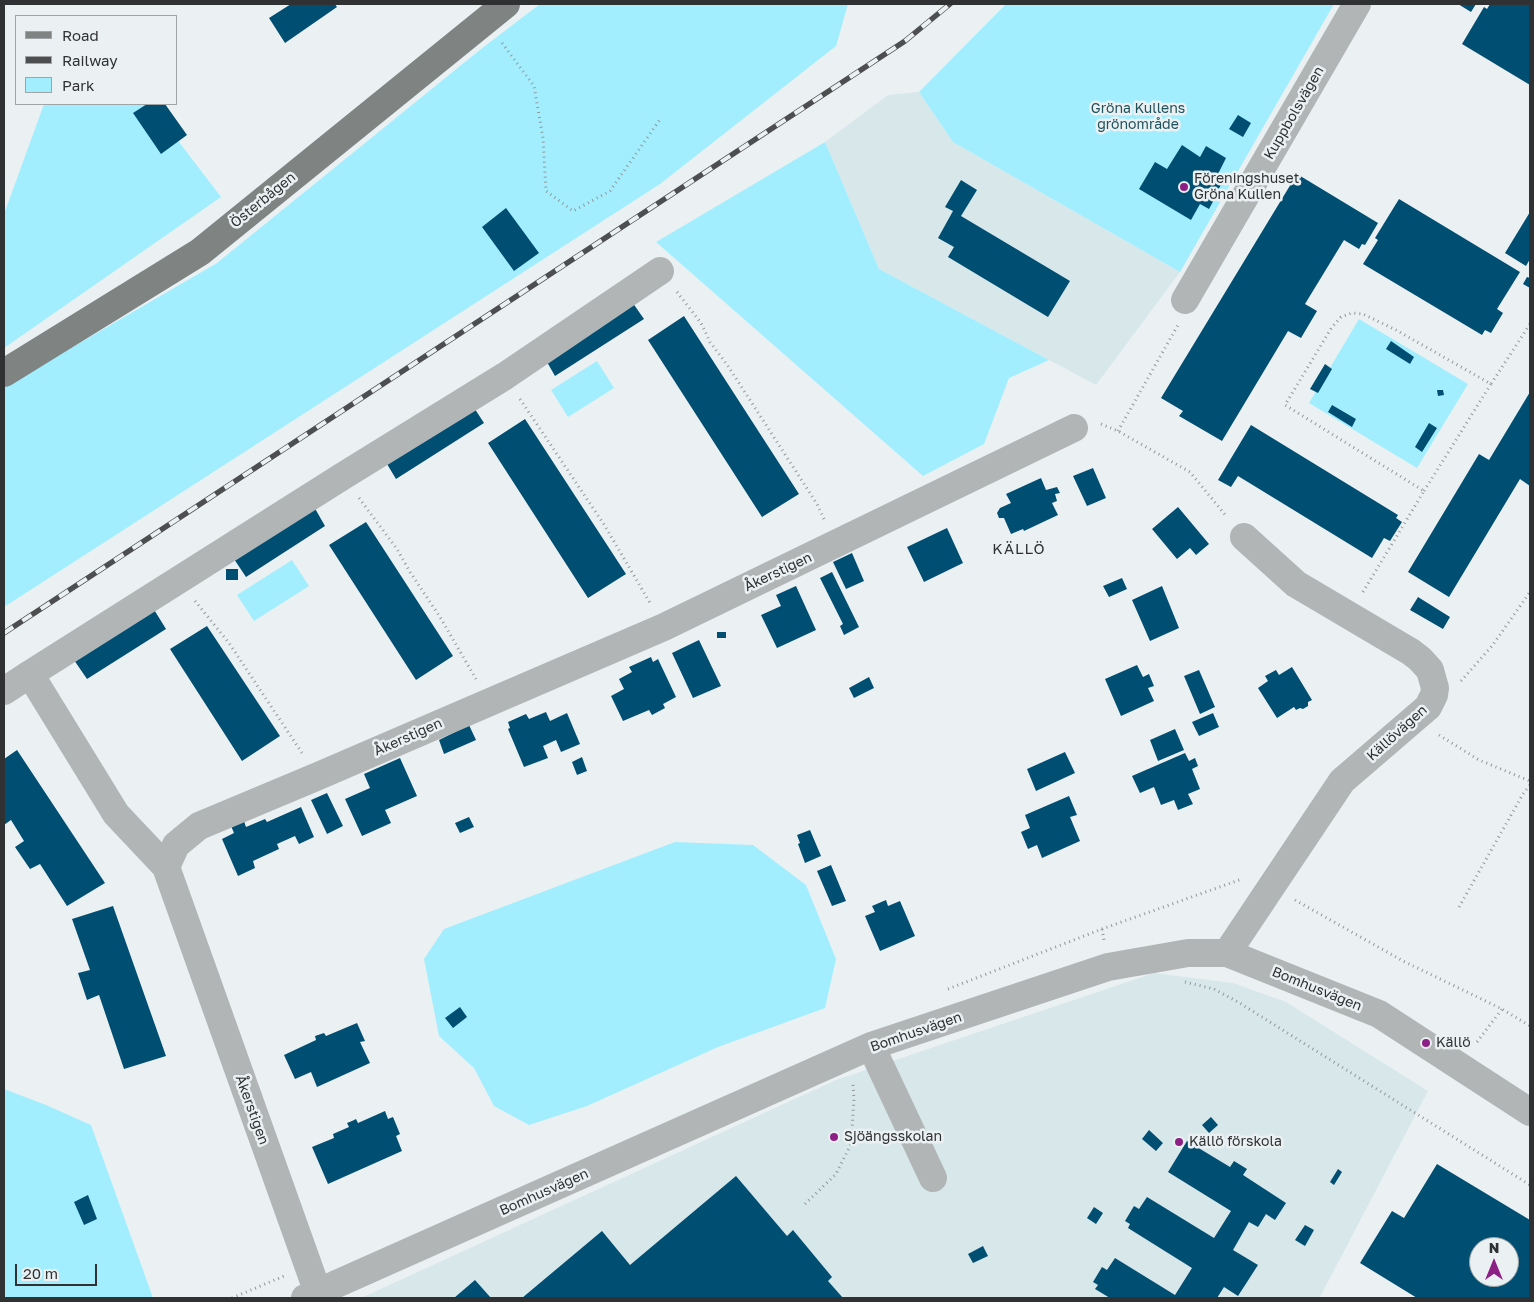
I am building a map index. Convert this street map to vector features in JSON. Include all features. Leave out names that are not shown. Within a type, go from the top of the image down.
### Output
[{"type":"main road","name":"Österbågen","points":[[4,373],[200,252],[496,12]]},
{"type":"street","name":"Kuppbolsvägen","points":[[1185,300],[1357,4]]},
{"type":"street","points":[[4,691],[177,580],[505,376],[660,271]]},
{"type":"street","name":"Åkerstigen","points":[[311,1296],[166,867],[176,845],[199,826],[664,626],[1074,428]]},
{"type":"street","name":"Källövägen","points":[[1227,953],[1342,781],[1422,712],[1431,702],[1435,688],[1430,670],[1420,659],[1296,584],[1244,537]]},
{"type":"street","points":[[30,674],[116,814],[166,867]]},
{"type":"street","name":"Bomhusvägen","points":[[311,1296],[862,1050],[1108,967],[1188,953],[1227,953],[1379,1014],[1530,1112]]},
{"type":"street","points":[[862,1050],[933,1178]]},
{"type":"path","points":[[496,12],[534,86],[543,138],[546,191],[573,211],[610,191],[661,118]]},
{"type":"path","points":[[660,271],[701,323],[710,342],[728,366],[817,504],[835,545]]},
{"type":"path","points":[[1118,431],[1185,311],[1185,300]]},
{"type":"path","points":[[1424,491],[1285,405],[1332,327],[1341,317],[1352,313],[1363,314],[1396,330],[1491,384]]},
{"type":"path","points":[[1348,616],[1424,491],[1530,324]]},
{"type":"path","points":[[505,376],[606,526],[664,626]]},
{"type":"path","points":[[1074,428],[1103,424],[1190,472],[1244,537]]},
{"type":"path","points":[[343,476],[397,549],[450,634],[489,702]]},
{"type":"path","points":[[177,580],[229,643],[291,735],[316,777]]},
{"type":"path","points":[[1435,688],[1460,682],[1492,646],[1530,592]]},
{"type":"path","points":[[1422,712],[1439,735],[1479,760],[1530,783],[1459,906]]},
{"type":"path","points":[[1102,928],[1108,967]]},
{"type":"path","points":[[1177,982],[1214,989],[1238,1002],[1530,1185]]},
{"type":"path","points":[[1478,1042],[1502,1010]]},
{"type":"path","points":[[805,1204],[836,1174],[851,1144],[854,1099],[862,1050]]},
{"type":"shaded area","points":[[919,92],[953,142],[1180,272],[1096,385],[879,269],[825,142],[888,95]]},
{"type":"shaded area","points":[[1154,973],[1233,983],[1286,1002],[1428,1091],[1320,1297],[1322,1298],[361,1298],[836,1080]]},
{"type":"green space","points":[[540,4],[848,4],[836,46],[660,184],[4,607],[4,387],[217,263],[481,49]]},
{"type":"green space","name":"Gröna Kullens grönområde","points":[[1006,4],[1334,4],[1180,272],[953,142],[919,92]]},
{"type":"green space","points":[[44,105],[151,105],[221,197],[4,348],[4,214]]},
{"type":"green space","points":[[825,142],[879,269],[1049,360],[1009,378],[984,444],[923,476],[656,242]]},
{"type":"green space","points":[[1359,319],[1468,384],[1417,468],[1309,403]]},
{"type":"green space","points":[[597,361],[614,388],[568,417],[551,390]]},
{"type":"green space","points":[[292,560],[309,586],[254,621],[237,595]]},
{"type":"green space","points":[[675,842],[753,845],[806,885],[836,959],[825,1008],[718,1047],[587,1106],[529,1125],[494,1106],[474,1068],[439,1036],[424,959],[444,929]]},
{"type":"green space","points":[[4,1089],[91,1125],[153,1298],[4,1298]]},
{"type":"building","points":[[291,4],[335,4],[337,7],[285,43],[269,18]]},
{"type":"building","points":[[1458,4],[1476,4],[1471,12]]},
{"type":"building","points":[[1490,4],[1530,4],[1530,85],[1462,44],[1484,7],[1487,9]]},
{"type":"building","points":[[145,105],[166,105],[187,135],[161,154],[133,113]]},
{"type":"building","points":[[1238,115],[1251,123],[1243,137],[1229,129]]},
{"type":"building","name":"Föreningshuset Gröna Kullen","points":[[1182,145],[1200,157],[1206,146],[1226,158],[1216,178],[1223,181],[1209,209],[1200,204],[1191,220],[1139,189],[1155,162],[1167,169]]},
{"type":"building","points":[[1297,174],[1378,223],[1365,245],[1362,244],[1359,249],[1344,240],[1305,304],[1317,311],[1301,338],[1288,331],[1222,441],[1179,416],[1183,411],[1161,398]]},
{"type":"building","points":[[961,180],[977,190],[961,216],[1070,281],[1048,317],[948,257],[954,247],[938,238],[953,211],[945,207]]},
{"type":"building","points":[[1399,199],[1520,272],[1497,309],[1503,313],[1491,333],[1485,330],[1482,335],[1363,264],[1378,240],[1375,238]]},
{"type":"building","points":[[506,208],[539,253],[514,271],[482,227]]},
{"type":"building","points":[[1530,212],[1530,259],[1526,266],[1505,253]]},
{"type":"building","points":[[1527,277],[1530,278],[1530,288],[1523,284]]},
{"type":"building","points":[[630,299],[644,319],[555,376],[543,355]]},
{"type":"building","points":[[684,316],[799,494],[762,517],[648,340]]},
{"type":"building","points":[[1391,341],[1414,357],[1410,364],[1386,349]]},
{"type":"building","points":[[1325,364],[1332,369],[1318,393],[1310,389]]},
{"type":"building","points":[[1437,390],[1443,390],[1444,395],[1438,396]]},
{"type":"building","points":[[1530,392],[1530,486],[1520,479],[1449,597],[1408,572],[1479,454],[1489,460]]},
{"type":"building","points":[[471,403],[484,423],[396,479],[384,459]]},
{"type":"building","points":[[1332,405],[1356,419],[1352,427],[1328,412]]},
{"type":"building","points":[[525,419],[626,574],[588,598],[488,443]]},
{"type":"building","points":[[1429,423],[1437,428],[1422,452],[1415,447]]},
{"type":"building","points":[[1251,425],[1398,515],[1396,518],[1402,522],[1390,541],[1384,538],[1372,558],[1238,476],[1231,487],[1218,480]]},
{"type":"building","points":[[1093,468],[1106,498],[1087,506],[1073,476]]},
{"type":"building","points":[[1041,478],[1046,490],[1057,487],[1060,493],[1055,494],[1057,501],[1052,503],[1058,515],[1024,531],[1023,529],[1011,534],[1004,518],[999,518],[997,513],[1000,508],[1011,503],[1006,494]]},
{"type":"building","points":[[313,505],[325,526],[246,577],[232,556]]},
{"type":"building","points":[[1178,507],[1209,544],[1196,555],[1190,548],[1177,559],[1152,529]]},
{"type":"building","points":[[366,522],[453,656],[416,680],[329,545]]},
{"type":"building","points":[[947,528],[963,563],[924,582],[907,547]]},
{"type":"building","points":[[852,553],[864,581],[846,589],[833,562]]},
{"type":"building","points":[[226,569],[238,569],[238,580],[226,580]]},
{"type":"building","points":[[832,572],[859,627],[844,635],[840,626],[843,624],[820,578]]},
{"type":"building","points":[[1122,578],[1127,589],[1109,597],[1103,586]]},
{"type":"building","points":[[796,586],[816,630],[777,648],[761,615],[781,606],[776,595]]},
{"type":"building","points":[[1162,586],[1179,628],[1150,641],[1132,600]]},
{"type":"building","points":[[1418,597],[1450,617],[1443,629],[1410,610]]},
{"type":"building","points":[[153,608],[166,629],[87,679],[74,660]]},
{"type":"building","points":[[207,626],[280,736],[242,761],[170,649]]},
{"type":"building","points":[[717,632],[726,632],[726,638],[717,638]]},
{"type":"building","points":[[699,640],[721,686],[693,698],[672,653]]},
{"type":"building","points":[[651,657],[653,662],[658,659],[676,697],[663,704],[665,708],[652,715],[649,710],[623,721],[611,696],[624,689],[619,679],[632,672],[629,667]]},
{"type":"building","points":[[1137,665],[1143,677],[1149,674],[1154,686],[1148,688],[1154,701],[1121,716],[1105,679]]},
{"type":"building","points":[[1292,667],[1312,700],[1303,709],[1296,710],[1294,707],[1277,718],[1258,688],[1268,681],[1265,676],[1276,670],[1279,675]]},
{"type":"building","points":[[1199,670],[1215,707],[1200,714],[1184,676]]},
{"type":"building","points":[[869,677],[874,688],[854,698],[849,688]]},
{"type":"building","points":[[546,712],[550,721],[567,713],[580,744],[561,752],[556,740],[543,746],[548,758],[524,767],[508,729],[510,728],[508,722],[526,714],[529,719]]},
{"type":"building","points":[[1213,713],[1219,727],[1199,736],[1192,722]]},
{"type":"building","points":[[469,725],[476,740],[444,754],[439,740]]},
{"type":"building","points":[[1175,729],[1184,750],[1158,761],[1150,740]]},
{"type":"building","points":[[17,750],[105,883],[67,906],[40,864],[30,869],[15,847],[24,841],[11,820],[4,825],[4,759]]},
{"type":"building","points":[[1065,752],[1075,773],[1036,791],[1027,769]]},
{"type":"building","points":[[1185,753],[1189,761],[1195,758],[1198,766],[1192,769],[1200,789],[1188,794],[1193,804],[1178,810],[1174,800],[1161,805],[1154,787],[1140,793],[1132,776]]},
{"type":"building","points":[[582,757],[587,771],[577,775],[572,762]]},
{"type":"building","points":[[400,758],[417,796],[385,810],[391,823],[362,836],[345,799],[370,788],[364,774]]},
{"type":"building","points":[[327,793],[343,826],[327,834],[311,800]]},
{"type":"building","points":[[1069,796],[1077,815],[1070,817],[1080,841],[1042,858],[1037,845],[1028,849],[1021,832],[1030,828],[1025,815]]},
{"type":"building","points":[[301,807],[314,837],[299,844],[295,836],[277,844],[279,849],[253,861],[255,868],[238,876],[222,839],[234,833],[231,826],[244,821],[246,827],[265,819],[267,822]]},
{"type":"building","points":[[469,817],[474,827],[460,833],[455,823]]},
{"type":"building","points":[[810,830],[821,856],[805,863],[798,844],[800,843],[797,835]]},
{"type":"building","points":[[831,865],[846,901],[832,906],[817,871]]},
{"type":"building","points":[[886,900],[888,906],[900,901],[915,936],[880,951],[865,916],[875,912],[872,906]]},
{"type":"building","points":[[113,906],[166,1056],[124,1069],[99,995],[87,1000],[78,973],[90,970],[72,919]]},
{"type":"building","points":[[460,1007],[467,1017],[453,1028],[445,1018]]},
{"type":"building","points":[[357,1023],[365,1041],[360,1042],[370,1063],[317,1087],[311,1072],[295,1079],[284,1055],[316,1040],[315,1036],[324,1033],[326,1036]]},
{"type":"building","points":[[385,1111],[388,1119],[393,1117],[400,1134],[396,1136],[402,1151],[328,1184],[312,1147],[334,1138],[333,1134],[349,1127],[347,1123],[356,1119],[358,1123]]},
{"type":"building","points":[[1211,1117],[1218,1125],[1209,1133],[1202,1125]]},
{"type":"building","points":[[1149,1130],[1163,1143],[1156,1151],[1142,1139]]},
{"type":"building","points":[[1187,1141],[1230,1167],[1234,1161],[1247,1169],[1243,1175],[1286,1203],[1275,1220],[1266,1214],[1258,1227],[1249,1222],[1233,1250],[1258,1265],[1238,1296],[1224,1287],[1217,1298],[1110,1298],[1095,1289],[1098,1285],[1093,1282],[1102,1267],[1107,1270],[1115,1258],[1175,1295],[1192,1268],[1128,1228],[1130,1224],[1125,1221],[1134,1206],[1139,1209],[1147,1197],[1214,1238],[1231,1211],[1168,1172]]},
{"type":"building","points":[[1437,1164],[1530,1220],[1530,1298],[1417,1298],[1360,1263],[1392,1211],[1404,1218]]},
{"type":"building","points":[[1338,1169],[1342,1172],[1334,1185],[1330,1182]]},
{"type":"building","points":[[736,1176],[787,1236],[793,1230],[832,1277],[828,1281],[843,1298],[522,1298],[602,1231],[630,1265]]},
{"type":"building","points":[[88,1195],[97,1219],[84,1225],[74,1202]]},
{"type":"building","points":[[1094,1207],[1103,1213],[1096,1224],[1087,1218]]},
{"type":"building","points":[[1305,1225],[1314,1230],[1305,1246],[1295,1240]]},
{"type":"building","points":[[983,1246],[988,1256],[973,1263],[968,1254]]},
{"type":"building","points":[[475,1280],[491,1298],[454,1298]]},
{"type":"railway","points":[[4,633],[905,41],[950,4]]},
{"type":"place","name":"Föreningshuset Gröna Kullen","points":[[1184,187]]},
{"type":"place","name":"Källö","points":[[1426,1043]]},
{"type":"place","name":"Sjöängsskolan","points":[[834,1137]]},
{"type":"place","name":"Källö förskola","points":[[1179,1142]]},
{"type":"district","name":"KÄLLÖ","points":[[1019,549]]}]
